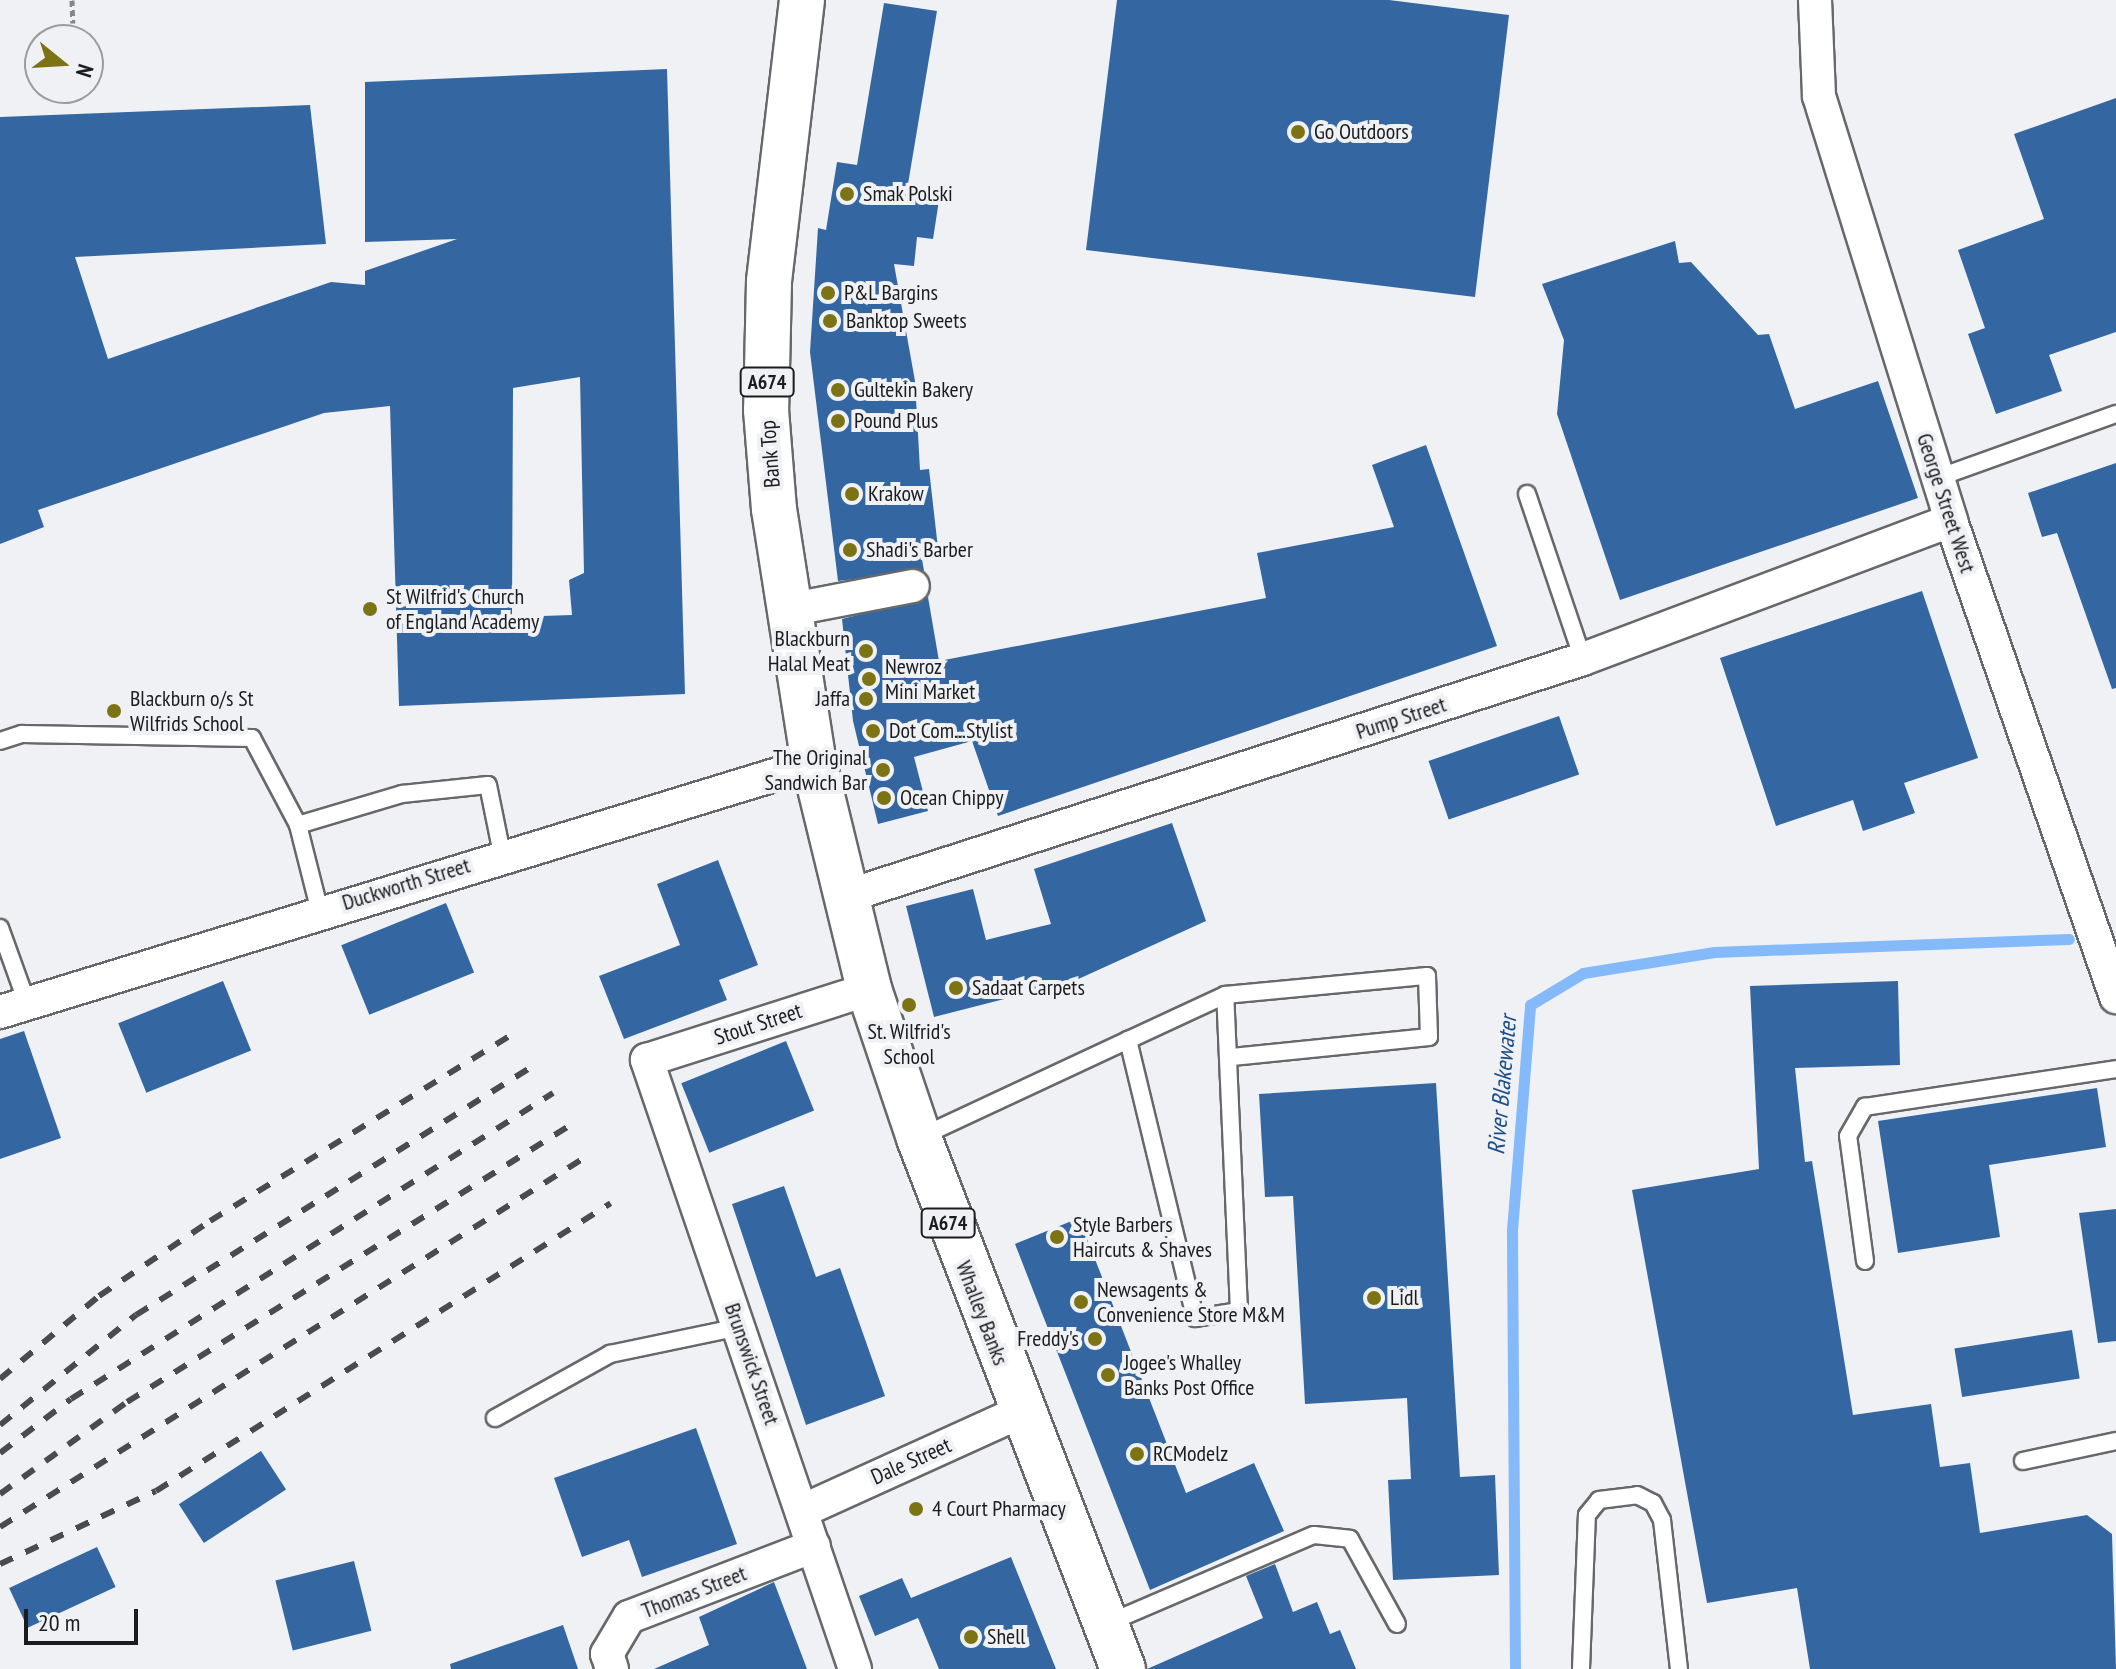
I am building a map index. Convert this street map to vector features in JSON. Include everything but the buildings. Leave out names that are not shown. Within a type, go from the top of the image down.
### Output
[{"type":"main road","name":"Bank Top","points":[[802,0],[769,282],[766,410],[788,610],[814,763]]},
{"type":"main road","name":"Whalley Banks","points":[[814,763],[844,897],[869,989],[919,1138],[1020,1412],[1123,1669]]},
{"type":"street","name":"George Street West","points":[[1815,0],[1819,96],[1951,521],[2116,997]]},
{"type":"street","name":"Pump Street","points":[[844,897],[1583,659],[1951,521]]},
{"type":"street","points":[[788,610],[913,586]]},
{"type":"street","name":"Duckworth Street","points":[[14,1007],[502,854],[814,763]]},
{"type":"street","name":"Stout Street","points":[[647,1060],[869,989]]},
{"type":"street","name":"Brunswick Street","points":[[647,1060],[855,1669]]},
{"type":"street","name":"Dale Street","points":[[802,1511],[1020,1412]]},
{"type":"street","name":"Thomas Street","points":[[612,1669],[607,1654],[629,1617],[814,1546]]},
{"type":"lane","points":[[1937,478],[2116,414]]},
{"type":"lane","points":[[1527,494],[1583,659]]},
{"type":"lane","points":[[0,741],[22,734],[252,738],[298,825],[320,912]]},
{"type":"lane","points":[[298,825],[402,794],[488,785],[502,854]]},
{"type":"lane","points":[[0,928],[14,1007]]},
{"type":"lane","points":[[919,1138],[1225,995],[1427,976],[1429,1037],[1232,1057]]},
{"type":"lane","points":[[1128,1040],[1195,1318],[1239,1311],[1232,1057],[1225,995]]},
{"type":"lane","points":[[1865,1261],[1848,1136],[1865,1107],[2116,1069]]},
{"type":"lane","points":[[495,1418],[610,1354],[739,1327]]},
{"type":"lane","points":[[2023,1461],[2116,1441]]},
{"type":"lane","points":[[1581,1669],[1587,1515],[1599,1500],[1637,1495],[1653,1503],[1662,1520],[1679,1669]]},
{"type":"lane","points":[[1105,1624],[1314,1535],[1350,1539],[1397,1624]]},
{"type":"path","points":[[72,0],[73,23]]},
{"type":"waterway","name":"River Blakewater","points":[[1515,1669],[1512,1230],[1530,1005],[1583,973],[1714,952],[2069,939]]},
{"type":"railway","points":[[0,1379],[99,1296],[210,1221],[519,1030]]},
{"type":"railway","points":[[0,1425],[136,1315],[537,1063]]},
{"type":"railway","points":[[0,1453],[71,1399],[553,1093]]},
{"type":"railway","points":[[0,1494],[127,1402],[569,1126]]},
{"type":"railway","points":[[0,1527],[587,1156]]},
{"type":"railway","points":[[0,1564],[156,1491],[611,1203]]},
{"type":"place","name":"Go Outdoors","points":[[1298,132]]},
{"type":"place","name":"Smak Polski","points":[[847,194]]},
{"type":"place","name":"P&L Bargins","points":[[828,293]]},
{"type":"place","name":"Banktop Sweets","points":[[830,321]]},
{"type":"place","name":"Gultekin Bakery","points":[[838,390]]},
{"type":"place","name":"Pound Plus","points":[[838,421]]},
{"type":"place","name":"Krakow","points":[[852,494]]},
{"type":"place","name":"Shadi's Barber","points":[[850,550]]},
{"type":"place","name":"St Wilfrid's Church of England Academy","points":[[370,609]]},
{"type":"place","name":"Blackburn Halal Meat","points":[[866,651]]},
{"type":"place","name":"Newroz Mini Market","points":[[869,679]]},
{"type":"place","name":"Jaffa","points":[[866,699]]},
{"type":"place","name":"Blackburn o/s St Wilfrids School","points":[[114,711]]},
{"type":"place","name":"Dot Com...Stylist","points":[[873,731]]},
{"type":"place","name":"The Original Sandwich Bar","points":[[883,770]]},
{"type":"place","name":"Ocean Chippy","points":[[884,798]]},
{"type":"place","name":"Sadaat Carpets","points":[[956,988]]},
{"type":"place","name":"St. Wilfrid's School","points":[[909,1005]]},
{"type":"place","name":"Style Barbers Haircuts & Shaves","points":[[1057,1237]]},
{"type":"place","name":"Lidl","points":[[1374,1298]]},
{"type":"place","name":"Newsagents & Convenience Store M&M","points":[[1081,1302]]},
{"type":"place","name":"Freddy's","points":[[1095,1339]]},
{"type":"place","name":"Jogee's Whalley Banks Post Office","points":[[1108,1375]]},
{"type":"place","name":"RCModelz","points":[[1137,1454]]},
{"type":"place","name":"4 Court Pharmacy","points":[[916,1509]]},
{"type":"place","name":"Shell","points":[[971,1637]]}]
